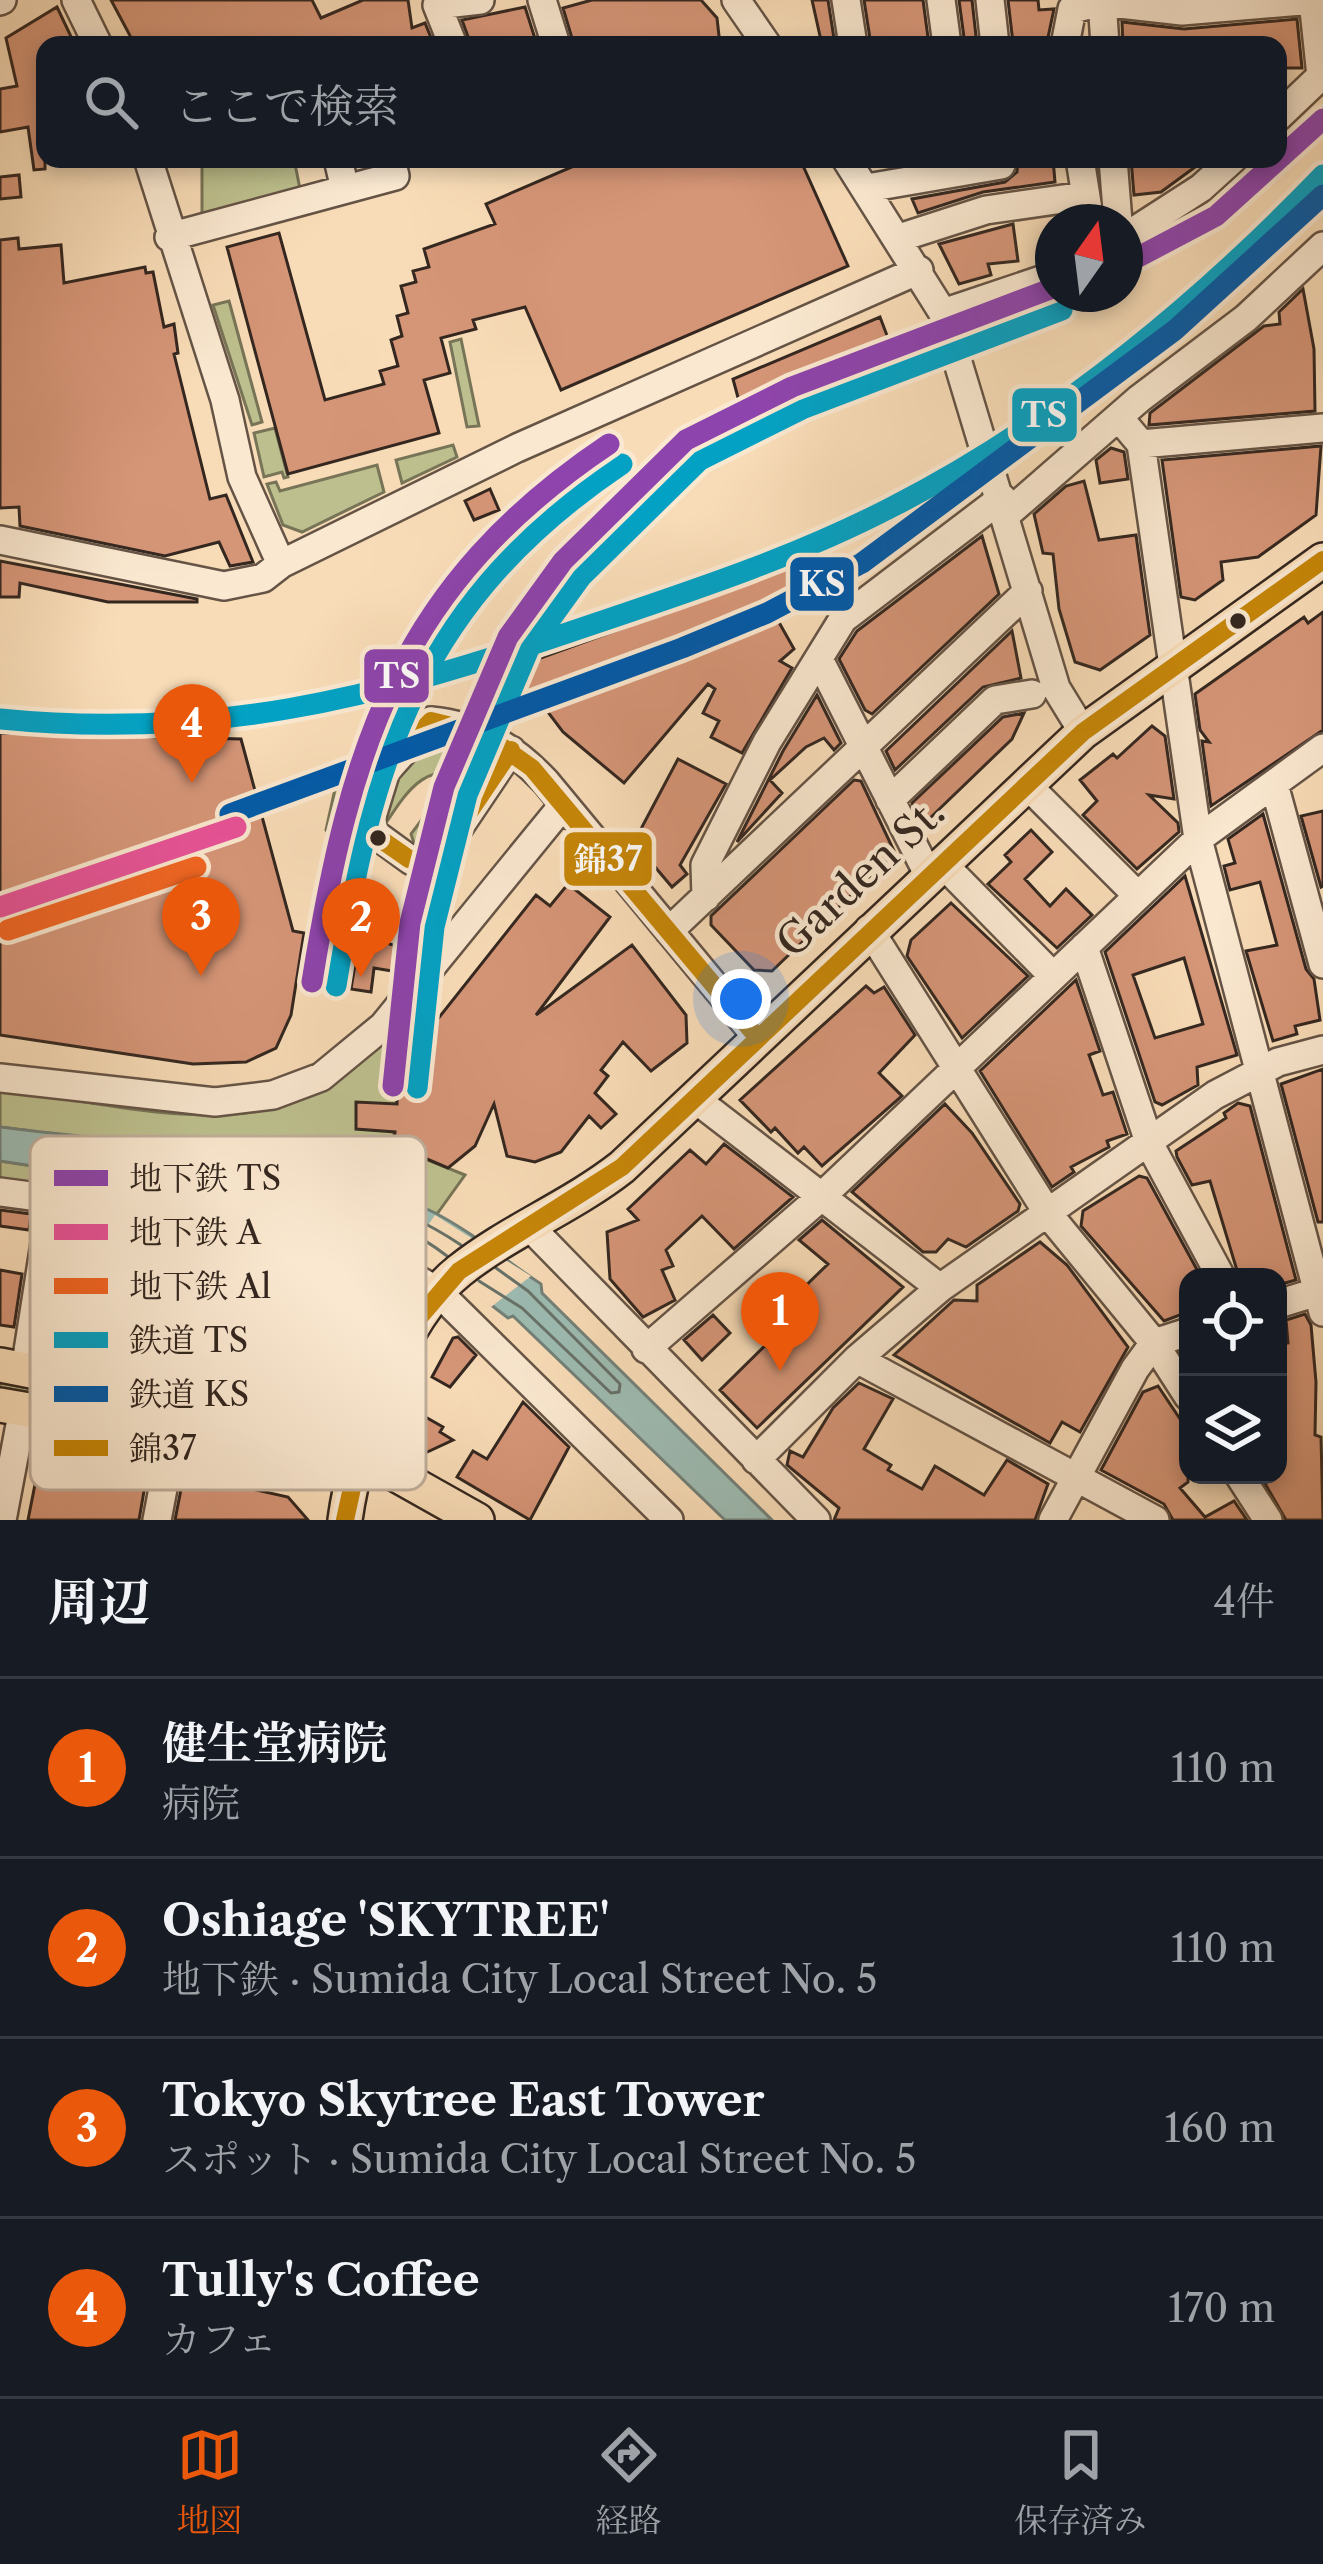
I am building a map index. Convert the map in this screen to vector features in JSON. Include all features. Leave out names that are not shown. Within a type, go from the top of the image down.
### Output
[{"type":"main road","name":"Garden St.","points":[[426,1307],[440,1287],[605,1181],[1083,732],[1323,560]]},
{"type":"main road","points":[[426,1489],[477,1520]]},
{"type":"main road","name":"Garden St.","points":[[345,1520],[351,1490]]},
{"type":"main road","points":[[365,1490],[368,1520]]},
{"type":"street","points":[[76,0],[94,36]]},
{"type":"street","points":[[449,36],[437,5],[480,0]]},
{"type":"street","points":[[542,0],[553,36]]},
{"type":"street","points":[[736,0],[761,36]]},
{"type":"street","points":[[846,0],[852,36]]},
{"type":"street","points":[[941,0],[946,36]]},
{"type":"street","points":[[990,0],[994,36]]},
{"type":"street","points":[[1067,36],[1072,9],[1102,1],[1182,10],[1313,0],[1320,82],[1287,110]]},
{"type":"street","points":[[1102,1],[1104,36]]},
{"type":"street","points":[[151,168],[225,400],[242,477],[281,563]]},
{"type":"street","points":[[340,168],[345,189]]},
{"type":"street","points":[[170,237],[395,176],[393,168]]},
{"type":"street","points":[[893,168],[857,169],[943,314],[1005,506],[1056,688],[1083,732]]},
{"type":"street","points":[[1081,168],[1086,204]]},
{"type":"street","points":[[1114,168],[1117,204]]},
{"type":"street","points":[[1143,226],[1224,168]]},
{"type":"street","points":[[899,238],[926,225],[986,210],[1035,210]]},
{"type":"street","points":[[706,897],[705,866],[767,742],[843,619],[1120,419],[1246,318],[1323,246]]},
{"type":"street","points":[[0,540],[224,586],[263,578],[281,563],[517,448],[919,270]]},
{"type":"street","points":[[943,314],[1035,282]]},
{"type":"street","points":[[1120,419],[1141,444],[1198,838],[1322,1297],[1287,1303]]},
{"type":"street","points":[[1141,444],[1323,428]]},
{"type":"street","points":[[668,931],[865,750],[1028,591]]},
{"type":"street","points":[[819,659],[890,800],[934,868],[1053,976]]},
{"type":"street","points":[[890,800],[995,700],[1032,694]]},
{"type":"street","points":[[512,750],[436,860],[412,861],[373,836],[368,823],[386,771],[430,722],[469,728],[512,750],[564,804],[757,1037]]},
{"type":"street","points":[[646,1348],[821,1197],[1198,838],[1323,748]]},
{"type":"street","points":[[1024,783],[1138,896]]},
{"type":"street","points":[[1274,784],[1323,964]]},
{"type":"street","points":[[0,1078],[215,1102],[273,1095],[321,1077],[383,1026],[564,804]]},
{"type":"street","points":[[869,929],[1049,1215],[1154,1343],[1179,1382]]},
{"type":"street","points":[[1084,947],[1150,1145],[1216,1268]]},
{"type":"street","points":[[756,1460],[857,1359],[940,1288],[1215,1095],[1261,1070],[1323,1049]]},
{"type":"street","points":[[694,1097],[940,1288]]},
{"type":"street","points":[[0,1192],[30,1196]]},
{"type":"street","points":[[517,1236],[646,1348],[816,1520]]},
{"type":"street","points":[[426,1280],[440,1287],[669,1520]]},
{"type":"street","points":[[12,1368],[30,1292]]},
{"type":"street","points":[[1053,1520],[1154,1343],[1179,1335]]},
{"type":"street","points":[[857,1359],[1155,1520]]},
{"type":"street","points":[[2,1520],[12,1407]]},
{"type":"street","points":[[1245,1484],[1268,1520]]},
{"type":"street","points":[[157,1520],[162,1490]]},
{"type":"green space","points":[[202,168],[296,168],[300,189],[202,215]]},
{"type":"green space","points":[[229,301],[262,422],[252,425],[213,305]]},
{"type":"green space","points":[[461,339],[479,426],[467,427],[450,342]]},
{"type":"green space","points":[[275,428],[288,477],[284,478],[282,472],[264,477],[254,433]]},
{"type":"green space","points":[[453,445],[457,457],[402,483],[396,460]]},
{"type":"green space","points":[[377,465],[384,492],[302,532],[283,525],[267,484],[276,482],[280,491]]},
{"type":"green space","points":[[433,740],[487,758],[476,778],[445,772],[422,780],[386,823],[388,800],[398,775],[414,753]]},
{"type":"green space","points":[[352,757],[338,843],[326,830],[335,789],[332,767]]},
{"type":"green space","points":[[438,798],[455,798],[457,809],[438,836],[414,843],[411,834]]},
{"type":"green space","points":[[403,1016],[394,1136],[75,1136],[0,1127],[0,1088],[154,1112],[235,1114],[272,1109],[303,1097],[355,1060]]},
{"type":"green space","points":[[426,1159],[465,1175],[437,1214],[426,1210]]},
{"type":"green space","points":[[0,1161],[30,1166],[30,1189],[0,1183]]},
{"type":"green space","points":[[0,1383],[30,1388],[30,1393],[0,1388]]},
{"type":"water","points":[[0,1127],[82,1136],[30,1136],[30,1166],[0,1161]]},
{"type":"water","points":[[426,1209],[541,1284],[542,1293],[772,1520],[725,1520],[513,1316],[508,1318],[426,1255]]},
{"type":"pier","points":[[435,1215],[531,1276],[491,1307],[426,1259],[426,1228]]},
{"type":"building","points":[[111,0],[312,0],[321,18],[363,0],[408,0],[412,28],[425,23],[430,36],[130,36]]},
{"type":"building","points":[[592,0],[701,0],[717,18],[719,36],[571,36],[563,8]]},
{"type":"building","points":[[812,0],[828,0],[834,36],[820,36]]},
{"type":"building","points":[[864,0],[923,0],[928,36],[870,36]]},
{"type":"building","points":[[959,0],[972,0],[976,36],[964,36]]},
{"type":"building","points":[[1008,0],[1038,0],[1039,10],[1054,9],[1048,36],[1012,36]]},
{"type":"building","points":[[57,7],[71,36],[36,36],[36,168],[45,169],[34,170],[28,127],[0,132],[0,89],[17,86],[6,38]]},
{"type":"building","points":[[525,7],[534,36],[468,36],[462,20]]},
{"type":"building","points":[[1297,19],[1302,68],[1287,68],[1287,36],[1123,36],[1122,22],[1184,29]]},
{"type":"building","points":[[569,168],[804,168],[848,266],[561,390],[525,307],[473,320],[476,329],[441,338],[450,373],[424,380],[439,433],[288,474],[227,247],[279,233],[325,400],[384,384],[380,371],[398,366],[391,340],[402,336],[397,316],[408,313],[401,286],[416,282],[413,271],[429,267],[424,249],[495,224],[486,204]]},
{"type":"building","points":[[1017,168],[1054,168],[1055,182],[983,192],[918,213],[912,199],[1005,182]]},
{"type":"building","points":[[1132,168],[1194,168],[1161,192],[1134,195]]},
{"type":"building","points":[[19,175],[21,197],[0,199],[0,177]]},
{"type":"building","points":[[1013,224],[1018,261],[988,264],[991,275],[959,284],[939,244]]},
{"type":"building","points":[[18,238],[19,249],[61,245],[64,283],[145,267],[146,273],[153,272],[164,327],[174,324],[178,353],[174,354],[210,499],[226,495],[253,562],[230,566],[219,542],[165,556],[20,526],[19,507],[0,508],[0,240]]},
{"type":"building","points":[[1303,289],[1314,349],[1315,411],[1149,425],[1150,413],[1264,326],[1280,324],[1279,312]]},
{"type":"building","points":[[880,317],[888,338],[885,343],[819,364],[740,405],[733,379]]},
{"type":"building","points":[[1321,446],[1316,515],[1258,557],[1221,562],[1223,580],[1195,600],[1181,597],[1162,460]]},
{"type":"building","points":[[1111,448],[1124,452],[1128,479],[1100,483],[1096,460]]},
{"type":"building","points":[[1084,481],[1099,540],[1136,535],[1150,635],[1100,670],[1075,662],[1059,609],[1053,554],[1043,553],[1034,514],[1066,486]]},
{"type":"building","points":[[490,489],[499,510],[474,520],[465,501]]},
{"type":"building","points":[[982,536],[999,594],[872,714],[865,710],[839,659],[857,631]]},
{"type":"building","points":[[815,558],[772,610],[794,649],[780,661],[792,668],[742,753],[711,737],[719,721],[703,713],[715,689],[708,684],[624,783],[563,732],[535,695],[521,692],[516,678],[535,660]]},
{"type":"building","points":[[0,561],[197,602],[108,602],[20,583],[19,597],[0,597]]},
{"type":"building","points":[[1323,612],[1323,730],[1211,806],[1202,741],[1209,742],[1200,730],[1195,694],[1304,617],[1308,623]]},
{"type":"building","points":[[1012,631],[1021,678],[983,687],[895,770],[886,751]]},
{"type":"building","points":[[817,695],[841,743],[834,750],[824,738],[806,747],[770,780],[782,793],[737,842],[783,751]]},
{"type":"building","points":[[1024,713],[1012,739],[929,819],[919,817],[912,803],[1003,717]]},
{"type":"building","points":[[1152,726],[1165,736],[1174,799],[1149,795],[1178,823],[1179,832],[1137,869],[1083,815],[1097,801],[1080,780],[1113,754],[1117,758]]},
{"type":"building","points":[[0,733],[241,739],[293,931],[304,933],[291,1015],[276,1048],[246,1062],[193,1064],[0,1035]]},
{"type":"building","points":[[356,753],[373,759],[345,809],[340,806]]},
{"type":"building","points":[[678,759],[726,784],[680,865],[687,874],[672,887],[634,842]]},
{"type":"building","points":[[854,780],[861,781],[895,853],[772,971],[754,970],[711,925],[711,916]]},
{"type":"building","points":[[1323,811],[1323,886],[1321,887],[1301,816]]},
{"type":"building","points":[[1263,814],[1306,969],[1314,979],[1320,1020],[1295,1026],[1297,1034],[1273,1041],[1246,951],[1277,945],[1260,882],[1230,890],[1224,866],[1235,863],[1228,839]]},
{"type":"building","points":[[1031,830],[1052,852],[1025,879],[1050,906],[1066,889],[1092,915],[1057,948],[988,884],[1011,862],[1005,855]]},
{"type":"building","points":[[1185,876],[1237,1055],[1197,1067],[1198,1085],[1162,1105],[1155,1102],[1105,952]],"holes":[[[1184,958],[1203,1024],[1155,1038],[1133,975]]]},
{"type":"building","points":[[568,884],[610,917],[536,1015],[632,945],[686,1015],[687,1043],[651,1071],[623,1042],[601,1070],[608,1076],[595,1093],[616,1114],[601,1128],[589,1116],[561,1152],[535,1162],[507,1156],[494,1104],[475,1146],[448,1168],[426,1159],[426,1136],[356,1129],[356,1102],[397,1104],[399,1068],[536,895],[550,906]]},
{"type":"building","points":[[951,903],[1028,976],[962,1038],[907,956],[911,940]]},
{"type":"building","points":[[360,934],[396,946],[392,971],[374,968],[371,992],[351,989]]},
{"type":"building","points":[[1076,980],[1100,1051],[1089,1055],[1103,1095],[1113,1092],[1127,1134],[1107,1141],[1109,1147],[1071,1167],[1074,1172],[1052,1187],[980,1071]]},
{"type":"building","points":[[866,986],[874,993],[884,987],[915,1035],[879,1073],[902,1096],[822,1166],[804,1147],[798,1153],[775,1128],[771,1132],[740,1100]]},
{"type":"building","points":[[1323,1069],[1323,1222],[1318,1222],[1281,1084]]},
{"type":"building","points":[[1238,1103],[1250,1106],[1296,1280],[1287,1282],[1287,1268],[1236,1268],[1210,1181],[1192,1185],[1177,1157],[1176,1151],[1226,1118],[1224,1113]]},
{"type":"building","points":[[945,1104],[972,1133],[1020,1204],[1018,1211],[966,1247],[948,1239],[936,1252],[923,1252],[852,1192]]},
{"type":"building","points":[[724,1144],[793,1197],[734,1249],[702,1216],[666,1250],[673,1266],[662,1270],[675,1300],[643,1317],[610,1279],[607,1232],[638,1220],[628,1209],[690,1150],[706,1164]]},
{"type":"building","points":[[1139,1176],[1147,1178],[1196,1268],[1179,1268],[1179,1315],[1164,1321],[1081,1226],[1083,1211]]},
{"type":"building","points":[[0,1210],[30,1214],[29,1230],[0,1226]]},
{"type":"building","points":[[822,1220],[903,1287],[757,1428],[720,1390],[800,1311],[790,1301],[828,1264],[799,1240]]},
{"type":"building","points":[[1040,1242],[1067,1265],[1128,1347],[1080,1432],[1062,1422],[1050,1443],[894,1355],[954,1300],[977,1301],[977,1285]]},
{"type":"building","points":[[0,1270],[22,1274],[14,1327],[0,1325]]},
{"type":"building","points":[[1305,1314],[1311,1325],[1323,1520],[1286,1520],[1265,1484],[1287,1484],[1287,1320]]},
{"type":"building","points":[[713,1315],[730,1333],[702,1360],[684,1340]]},
{"type":"building","points":[[458,1337],[476,1355],[450,1387],[432,1377],[453,1338]]},
{"type":"building","points":[[859,1383],[893,1399],[864,1449],[891,1465],[888,1470],[922,1489],[935,1466],[984,1495],[1007,1460],[1048,1484],[1035,1520],[834,1520],[839,1508],[787,1465],[790,1451],[803,1457],[833,1408]]},
{"type":"building","points":[[1158,1386],[1179,1418],[1179,1484],[1185,1484],[1180,1488],[1205,1517],[1234,1501],[1247,1520],[1173,1520],[1164,1504],[1101,1470],[1143,1392]]},
{"type":"building","points":[[523,1402],[569,1447],[530,1520],[457,1477],[473,1451],[487,1459]]},
{"type":"building","points":[[426,1417],[443,1427],[440,1432],[453,1440],[426,1453]]},
{"type":"building","points":[[34,1490],[144,1490],[139,1520],[28,1520]]},
{"type":"building","points":[[181,1490],[256,1490],[288,1497],[308,1520],[175,1520]]},
{"type":"metro line","name":"TS","points":[[1287,152],[1323,119]]},
{"type":"metro line","name":"TS","points":[[1143,255],[1216,216],[1269,168]]},
{"type":"metro line","name":"TS","points":[[393,1086],[410,923],[444,787],[508,637],[563,561],[686,440],[792,387],[1035,295]]},
{"type":"metro line","name":"TS","points":[[312,982],[345,818],[396,677],[433,613],[480,554],[538,498],[609,444]]},
{"type":"metro line","name":"A","points":[[0,907],[236,827]]},
{"type":"metro line","name":"Al","points":[[8,930],[196,867]]},
{"type":"rail line","name":"TS","points":[[0,719],[150,724],[221,718],[358,695],[570,632],[814,544],[952,474],[1066,400],[1174,316],[1323,175]]},
{"type":"rail line","name":"KS","points":[[230,814],[682,648],[767,613],[862,563],[1175,330],[1323,195]]},
{"type":"rail line","name":"TS","points":[[417,1088],[434,927],[467,795],[529,649],[581,577],[700,460],[802,409],[1057,312]]},
{"type":"rail line","name":"TS","points":[[336,986],[367,827],[389,756],[417,690],[452,628],[497,571],[553,516],[622,464]]},
{"type":"transit line","name":"錦37","points":[[426,1310],[459,1271],[622,1167],[1083,732],[1323,560]]},
{"type":"transit line","name":"錦37","points":[[431,721],[484,734],[532,768],[757,1037]]},
{"type":"transit line","name":"錦37","points":[[431,721],[386,773],[372,803],[376,836],[409,859],[437,860],[511,750]]},
{"type":"transit line","name":"錦37","points":[[345,1520],[352,1490]]},
{"type":"place","name":"Tully's Coffee","points":[[192,783]]},
{"type":"place","name":"Tokyo Skytree East Tower","points":[[201,976]]},
{"type":"place","name":"Oshiage 'SKYTREE'","points":[[361,977]]},
{"type":"place","name":"健生堂病院","points":[[780,1371]]}]
